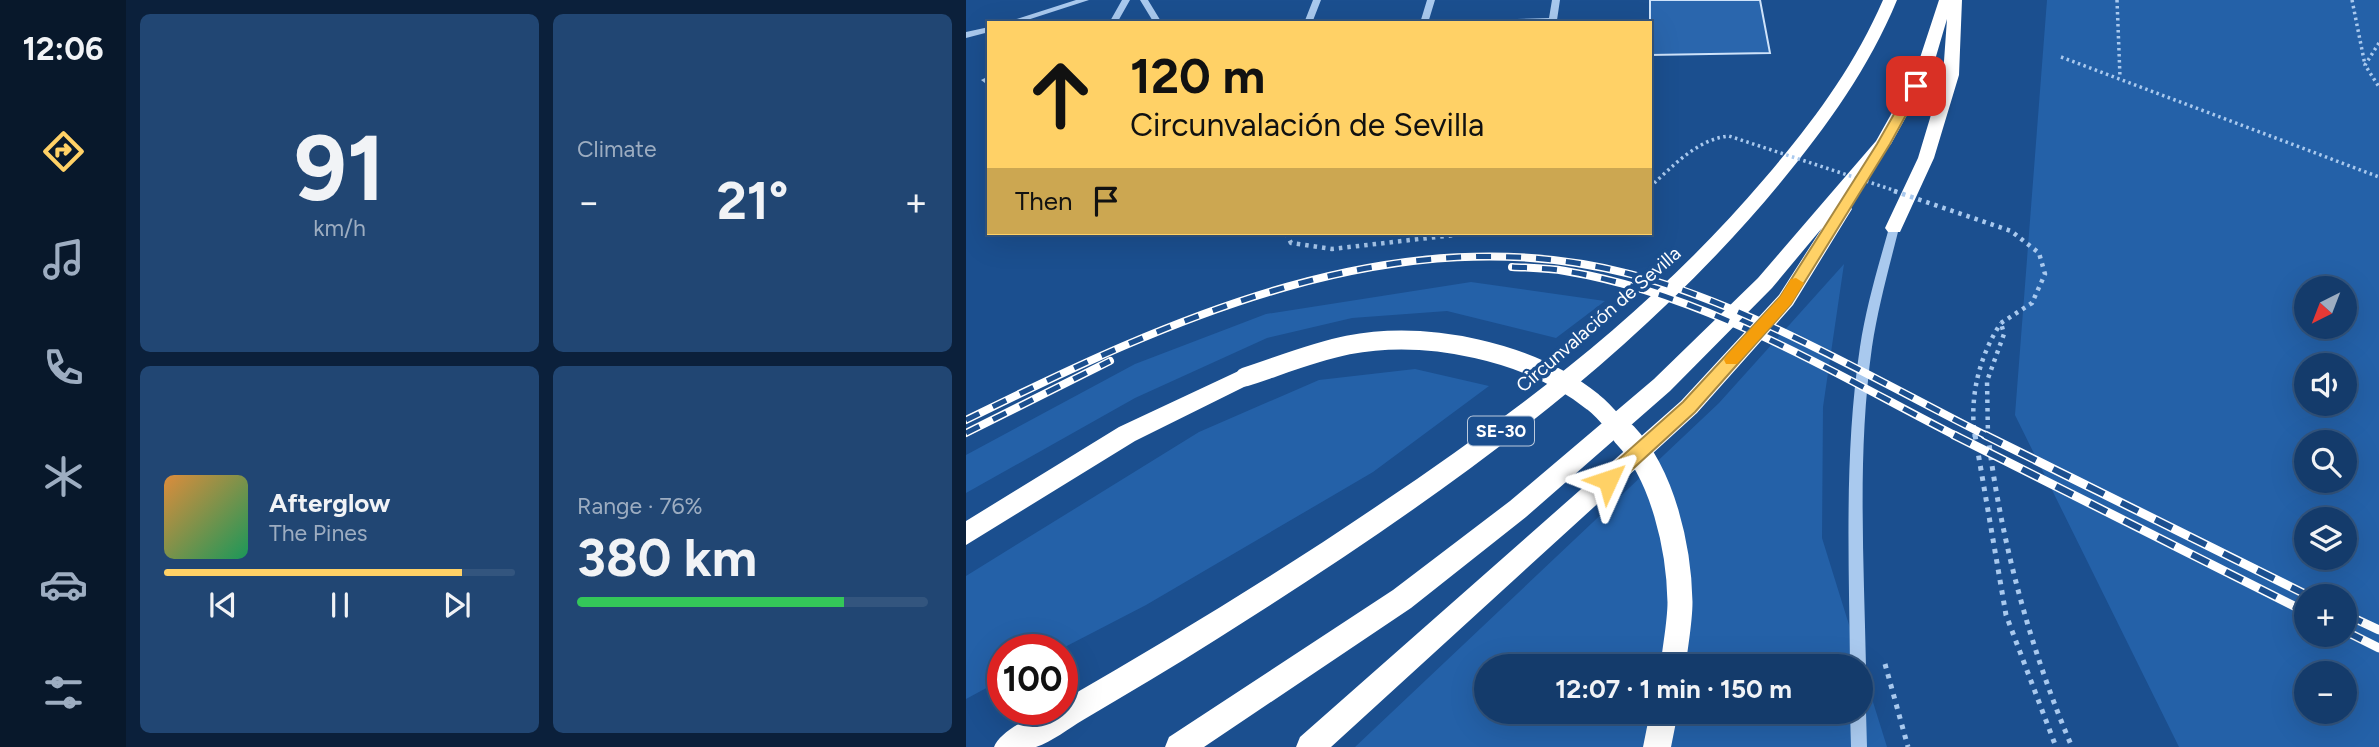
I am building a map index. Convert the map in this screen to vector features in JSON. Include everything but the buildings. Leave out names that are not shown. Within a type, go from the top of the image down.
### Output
[{"type":"highway","name":"Circunvalación de Sevilla","points":[[1008,747],[1189,642],[1283,583],[1427,487],[1526,413],[1601,352],[1712,249],[1766,191],[1828,112],[1864,54],[1890,0]]},
{"type":"highway","points":[[1310,747],[1689,407],[1786,300],[1883,144],[1924,70],[1946,0]]},
{"type":"highway","points":[[1894,228],[1926,158],[1951,75],[1955,0]]},
{"type":"highway","points":[[1179,747],[1402,599],[1575,461],[1662,385],[1765,283],[1883,144]]},
{"type":"highway","points":[[966,534],[1126,434],[1245,377],[1362,343],[1455,344],[1508,354],[1552,372],[1575,387],[1617,422],[1645,462],[1669,516],[1679,563],[1680,607],[1675,654]]},
{"type":"highway","points":[[966,529],[1014,503]]},
{"type":"highway","points":[[1657,747],[1662,724]]},
{"type":"street","points":[[1015,21],[1085,0]]},
{"type":"street","points":[[1114,21],[1126,0]]},
{"type":"street","points":[[1144,0],[1157,21]]},
{"type":"street","points":[[1309,21],[1317,0]]},
{"type":"street","points":[[1425,21],[1431,0]]},
{"type":"street","points":[[1517,21],[1553,20],[1556,0]]},
{"type":"street","points":[[966,35],[987,30]]},
{"type":"street","points":[[1858,654],[1856,481],[1859,420],[1866,347],[1894,228]]},
{"type":"street","points":[[1858,724],[1859,747]]},
{"type":"path","points":[[2117,0],[2120,78]]},
{"type":"path","points":[[2352,0],[2365,65],[2379,87]]},
{"type":"path","points":[[2365,65],[2379,43]]},
{"type":"path","points":[[2062,57],[2379,177]]},
{"type":"path","points":[[1652,185],[1683,159],[1714,139],[1726,136],[1742,138],[2011,231],[2039,253],[2045,274],[2032,303],[2001,323],[1987,344],[1972,410],[2006,615],[2056,747]]},
{"type":"path","points":[[1287,235],[1291,243],[1332,249],[1460,235]]},
{"type":"path","points":[[2001,323],[2004,334],[1987,381],[1986,416],[1993,475],[2004,538],[2055,708],[2072,747]]},
{"type":"shaded area","points":[[2047,0],[2379,0],[2379,747],[2179,747],[2015,415]]},
{"type":"shaded area","points":[[1844,264],[1823,407],[1822,538],[1858,654],[1474,654],[1474,724],[1873,724],[1873,702],[1887,747],[1355,747],[1719,403]]},
{"type":"shaded area","points":[[1471,282],[1605,301],[1556,338],[1447,311],[1352,318],[1267,338],[1135,398],[966,493],[966,455],[1135,364],[1266,314]]},
{"type":"shaded area","points":[[1415,369],[1489,386],[1373,472],[1146,605],[1078,640],[1078,634],[987,634],[987,688],[966,699],[966,576],[1199,432],[1319,380]]},
{"type":"railway","points":[[966,420],[1123,346],[1205,314],[1288,287],[1372,267],[1457,257],[1543,259],[1630,274],[1675,288],[1767,324],[1988,437]]},
{"type":"railway","points":[[1512,267],[1565,271],[1617,282],[1718,317],[1816,362],[1958,437]]},
{"type":"railway","points":[[966,433],[1110,361]]},
{"type":"railway","points":[[1954,435],[2294,606]]},
{"type":"railway","points":[[1988,437],[2294,589]]},
{"type":"railway","points":[[2357,620],[2379,630]]},
{"type":"railway","points":[[2357,637],[2379,648]]},
{"type":"slow traffic","points":[[1732,360],[1786,300],[1796,283]]},
{"type":"route","points":[[1608,480],[1689,407],[1786,300],[1898,120],[1916,86]]}]
